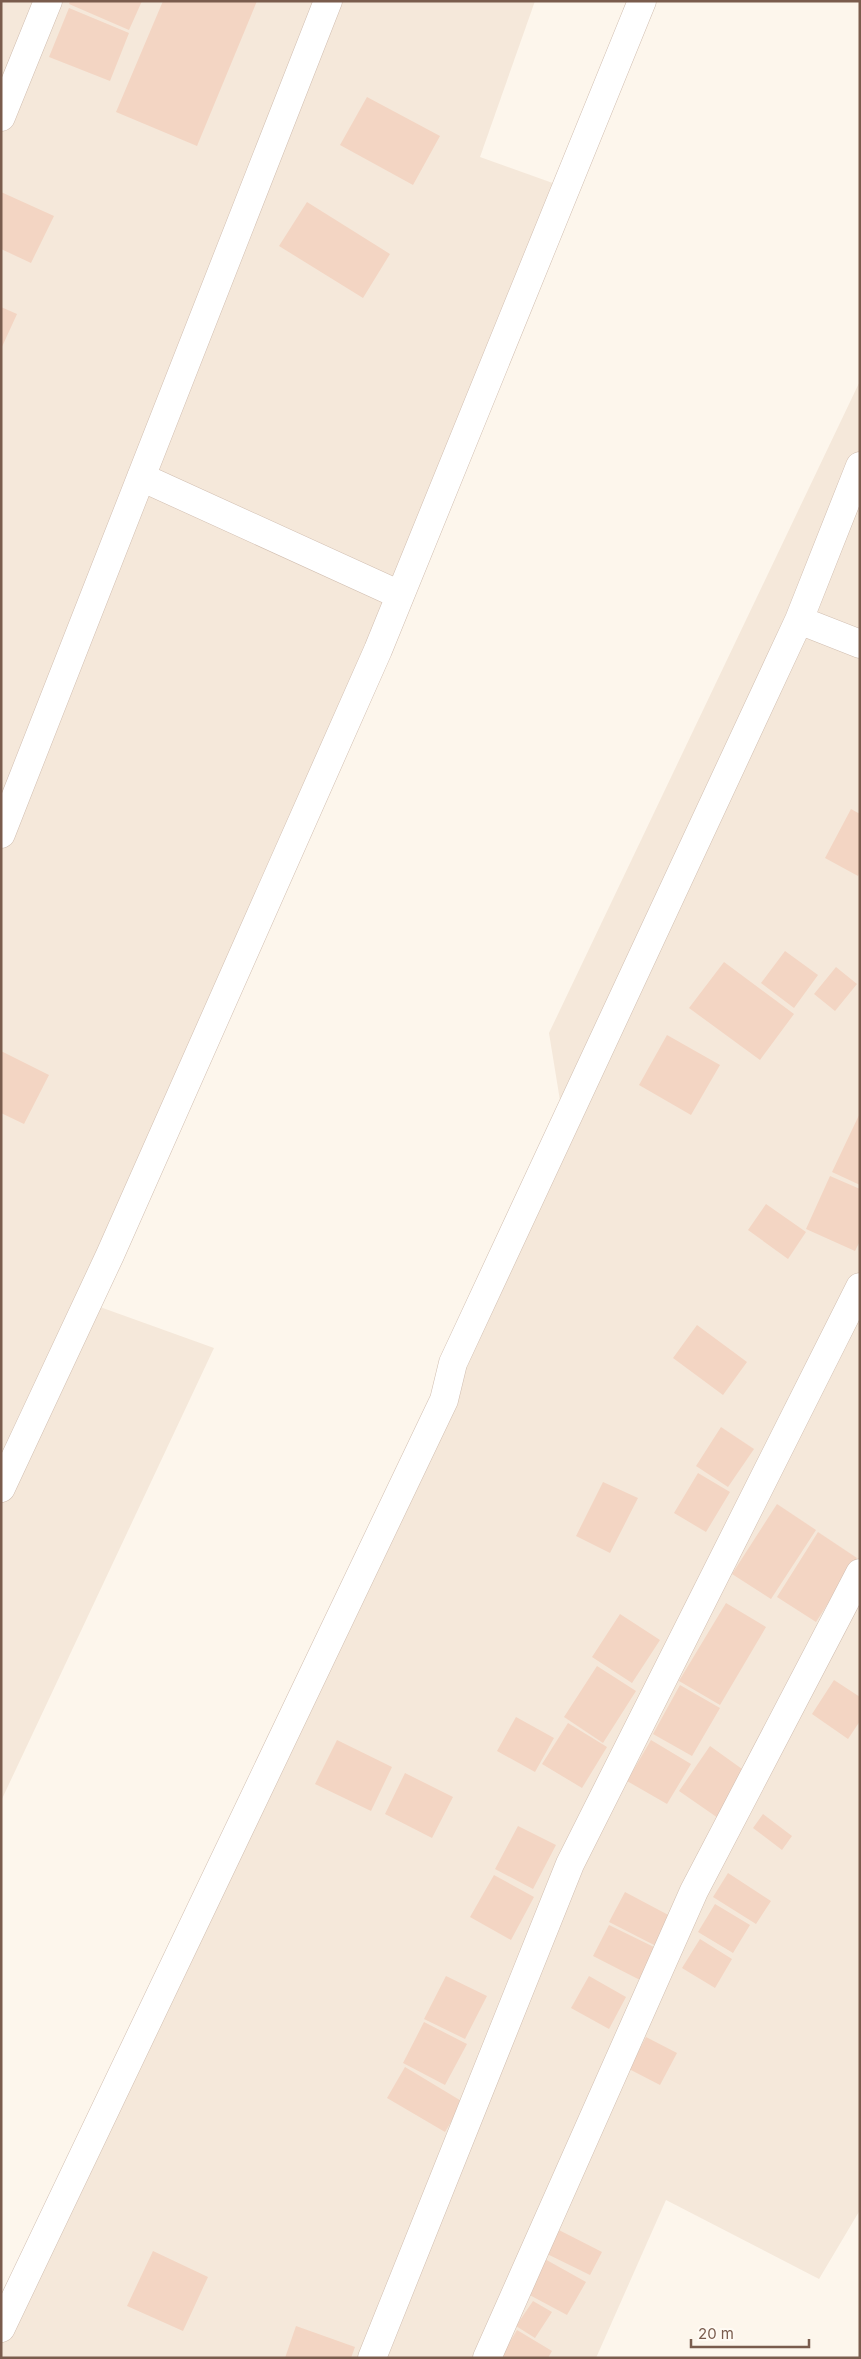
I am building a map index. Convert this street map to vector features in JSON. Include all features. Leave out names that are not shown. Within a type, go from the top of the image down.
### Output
[{"type":"street","points":[[1,117],[48,1]]},
{"type":"street","points":[[1,834],[328,1]]},
{"type":"street","points":[[1,1488],[110,1256],[400,595],[642,1]]},
{"type":"street","points":[[1,2328],[444,1400],[453,1363],[799,620],[860,466]]},
{"type":"street","points":[[141,477],[400,595]]},
{"type":"street","points":[[799,620],[860,644]]},
{"type":"street","points":[[372,2358],[570,1864],[860,1288]]},
{"type":"street","points":[[487,2358],[694,1891],[860,1573]]},
{"type":"shaded area","points":[[1,1],[535,1],[480,157],[561,186],[100,1307],[214,1348],[1,1801]]},
{"type":"shaded area","points":[[860,381],[860,2210],[819,2279],[666,2200],[596,2358],[1,2358],[1,2326],[564,1125],[549,1033]]},
{"type":"building","points":[[70,1],[142,1],[129,30],[69,4]]},
{"type":"building","points":[[163,1],[257,1],[197,146],[116,112]]},
{"type":"building","points":[[69,8],[129,33],[110,81],[49,57]]},
{"type":"building","points":[[367,97],[440,136],[413,185],[340,145]]},
{"type":"building","points":[[1,192],[54,216],[31,263],[1,249]]},
{"type":"building","points":[[307,202],[390,254],[363,298],[279,246]]},
{"type":"building","points":[[1,307],[17,314],[1,349]]},
{"type":"building","points":[[851,809],[860,814],[860,872],[858,876],[825,858]]},
{"type":"building","points":[[785,951],[818,975],[794,1008],[761,983]]},
{"type":"building","points":[[724,962],[794,1014],[760,1060],[689,1008]]},
{"type":"building","points":[[836,967],[857,984],[835,1011],[814,994]]},
{"type":"building","points":[[667,1035],[720,1065],[691,1115],[639,1085]]},
{"type":"building","points":[[1,1051],[49,1075],[24,1124],[1,1113]]},
{"type":"building","points":[[860,1113],[860,1185],[832,1172]]},
{"type":"building","points":[[830,1176],[860,1189],[860,1241],[855,1251],[806,1229]]},
{"type":"building","points":[[766,1204],[806,1232],[788,1259],[748,1230]]},
{"type":"building","points":[[697,1325],[747,1362],[723,1395],[673,1358]]},
{"type":"building","points":[[721,1427],[754,1449],[728,1487],[696,1466]]},
{"type":"building","points":[[698,1473],[730,1492],[706,1532],[674,1513]]},
{"type":"building","points":[[603,1482],[638,1498],[610,1553],[576,1536]]},
{"type":"building","points":[[777,1504],[816,1530],[771,1599],[732,1574]]},
{"type":"building","points":[[818,1532],[857,1558],[816,1622],[777,1597]]},
{"type":"building","points":[[726,1603],[766,1627],[720,1705],[679,1681]]},
{"type":"building","points":[[620,1614],[660,1640],[632,1683],[592,1657]]},
{"type":"building","points":[[597,1666],[636,1691],[603,1743],[564,1717]]},
{"type":"building","points":[[834,1680],[860,1697],[860,1721],[848,1739],[812,1714]]},
{"type":"building","points":[[680,1685],[720,1708],[692,1756],[653,1734]]},
{"type":"building","points":[[516,1717],[554,1738],[535,1772],[497,1751]]},
{"type":"building","points":[[568,1723],[607,1747],[582,1788],[542,1764]]},
{"type":"building","points":[[337,1740],[392,1767],[371,1811],[315,1784]]},
{"type":"building","points":[[651,1740],[691,1764],[667,1804],[627,1781]]},
{"type":"building","points":[[710,1746],[749,1774],[718,1818],[679,1791]]},
{"type":"building","points":[[405,1773],[453,1797],[432,1838],[385,1814]]},
{"type":"building","points":[[763,1814],[792,1836],[782,1850],[753,1828]]},
{"type":"building","points":[[518,1826],[556,1845],[533,1889],[495,1869]]},
{"type":"building","points":[[728,1873],[771,1901],[756,1924],[713,1897]]},
{"type":"building","points":[[494,1875],[534,1897],[511,1940],[470,1917]]},
{"type":"building","points":[[625,1892],[674,1918],[658,1947],[609,1922]]},
{"type":"building","points":[[715,1904],[750,1925],[733,1953],[698,1932]]},
{"type":"building","points":[[609,1925],[656,1948],[640,1980],[593,1956]]},
{"type":"building","points":[[700,1939],[732,1959],[715,1988],[682,1968]]},
{"type":"building","points":[[446,1976],[487,1996],[465,2039],[424,2019]]},
{"type":"building","points":[[589,1976],[626,1997],[609,2029],[571,2008]]},
{"type":"building","points":[[424,2022],[467,2044],[445,2085],[403,2063]]},
{"type":"building","points":[[646,2037],[677,2053],[660,2085],[629,2069]]},
{"type":"building","points":[[405,2067],[463,2102],[445,2132],[387,2098]]},
{"type":"building","points":[[553,2227],[602,2252],[590,2275],[541,2251]]},
{"type":"building","points":[[153,2251],[208,2277],[183,2331],[127,2306]]},
{"type":"building","points":[[543,2258],[586,2282],[567,2315],[524,2292]]},
{"type":"building","points":[[533,2301],[552,2312],[535,2338],[516,2326]]},
{"type":"building","points":[[296,2326],[355,2347],[351,2358],[285,2358]]},
{"type":"building","points":[[517,2330],[552,2351],[548,2358],[506,2358],[502,2355]]}]
